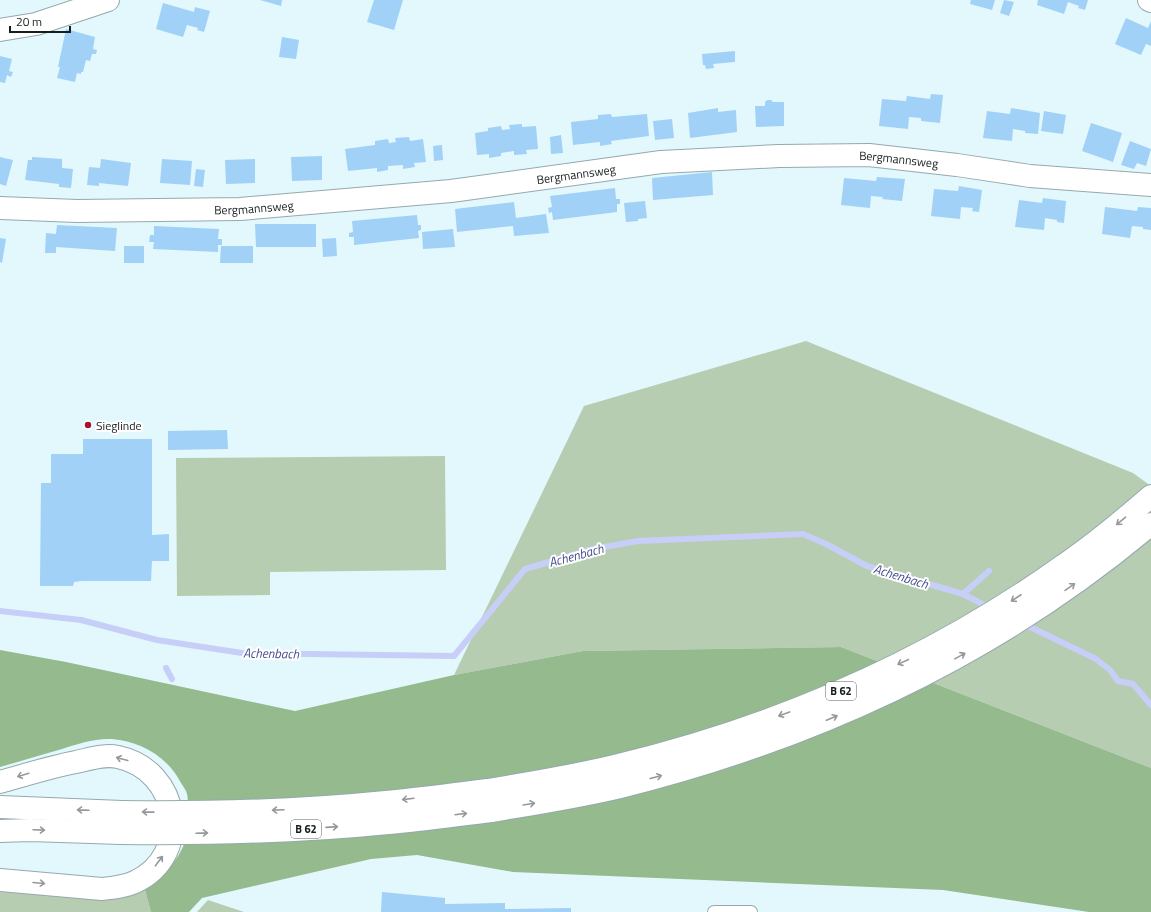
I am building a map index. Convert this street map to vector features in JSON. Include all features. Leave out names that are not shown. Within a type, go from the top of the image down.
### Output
[{"type":"main road","points":[[0,30],[36,24],[108,0]]},
{"type":"main road","name":"Bergmannsweg","points":[[0,208],[77,211],[240,209],[451,191],[661,162],[779,156],[869,155],[957,165],[1030,176],[1151,185]]},
{"type":"main road","name":"B 62","points":[[0,831],[30,830],[121,822],[180,812],[283,810],[385,802],[488,790],[614,766],[677,750],[738,731],[798,709],[858,684],[917,656],[980,621],[1060,569],[1112,529],[1151,496]]},
{"type":"main road","name":"B 62","points":[[0,807],[121,822],[180,833],[284,831],[387,823],[491,811],[619,787],[745,751],[806,729],[926,675],[978,647],[1029,615],[1078,582],[1151,524]]},
{"type":"main road","points":[[0,782],[46,768],[100,756],[117,757],[133,762],[148,770],[159,782],[168,797],[172,813],[172,830],[169,846],[153,869],[135,882],[119,888],[0,880]]},
{"type":"lane","points":[[714,912],[751,912]]},
{"type":"green space","points":[[806,341],[1133,473],[1151,486],[1151,768],[841,647],[583,651],[454,675],[584,406]]},
{"type":"green space","points":[[445,456],[446,570],[270,572],[270,595],[177,596],[176,458]]},
{"type":"green space","points":[[841,647],[1151,768],[1151,912],[1089,912],[943,890],[513,872],[417,855],[371,859],[202,898],[189,912],[151,912],[145,890],[163,874],[178,856],[185,842],[188,829],[189,817],[187,794],[169,765],[161,758],[143,747],[122,740],[106,739],[80,743],[0,767],[0,650],[66,662],[295,711],[454,675],[583,651]]},
{"type":"green space","points":[[145,890],[151,912],[0,912],[0,891],[130,896]]},
{"type":"green space","points":[[208,900],[244,912],[197,912]]},
{"type":"building","points":[[260,0],[282,0],[281,6]]},
{"type":"building","points":[[374,0],[403,0],[394,30],[367,22]]},
{"type":"building","points":[[971,0],[995,0],[992,10],[970,4]]},
{"type":"building","points":[[1004,0],[1014,2],[1009,16],[1000,13]]},
{"type":"building","points":[[1038,0],[1088,0],[1085,10],[1068,2],[1064,14],[1037,5]]},
{"type":"building","points":[[163,3],[194,12],[195,7],[210,11],[204,32],[197,30],[198,28],[187,25],[183,37],[156,29]]},
{"type":"building","points":[[1126,18],[1148,28],[1151,21],[1151,46],[1146,44],[1141,55],[1115,44]]},
{"type":"building","points":[[66,29],[95,37],[93,49],[97,50],[96,54],[92,54],[90,61],[86,60],[83,72],[81,72],[81,74],[77,73],[75,82],[57,78]]},
{"type":"building","points":[[282,37],[299,40],[296,59],[279,57]]},
{"type":"building","points":[[735,51],[735,62],[713,64],[714,68],[706,69],[705,65],[703,65],[702,54]]},
{"type":"building","points":[[0,56],[12,59],[9,71],[13,72],[11,77],[7,75],[5,83],[0,82]]},
{"type":"building","points":[[931,94],[943,95],[940,123],[921,121],[921,118],[909,117],[908,129],[879,126],[882,99],[906,101],[907,96],[930,99]]},
{"type":"building","points":[[767,100],[771,100],[773,102],[784,102],[784,126],[756,127],[755,106],[765,106],[765,102]]},
{"type":"building","points":[[718,108],[718,112],[736,110],[737,132],[690,138],[688,113]]},
{"type":"building","points":[[1011,108],[1040,113],[1038,134],[1025,133],[1025,131],[1013,129],[1012,141],[983,138],[987,111],[1010,114]]},
{"type":"building","points":[[1044,111],[1066,115],[1063,134],[1041,131]]},
{"type":"building","points":[[611,114],[612,117],[647,114],[649,136],[611,141],[612,144],[600,146],[600,142],[573,145],[571,122],[598,119],[598,115]]},
{"type":"building","points":[[672,119],[674,138],[655,140],[653,121]]},
{"type":"building","points":[[1091,123],[1122,133],[1113,162],[1082,151]]},
{"type":"building","points":[[522,124],[522,127],[536,126],[538,149],[526,150],[527,154],[514,155],[514,151],[501,153],[501,156],[489,158],[489,154],[477,155],[475,133],[488,131],[488,128],[501,126],[502,130],[510,129],[509,125]]},
{"type":"building","points":[[561,135],[563,153],[551,154],[550,137]]},
{"type":"building","points":[[409,137],[410,141],[423,139],[426,162],[414,163],[415,167],[403,169],[403,165],[388,166],[388,170],[377,172],[377,168],[348,171],[345,149],[375,145],[375,141],[388,139],[389,143],[396,142],[395,138]]},
{"type":"building","points":[[1130,141],[1151,149],[1146,166],[1137,163],[1134,169],[1121,165]]},
{"type":"building","points":[[442,145],[443,160],[434,161],[433,146]]},
{"type":"building","points":[[322,156],[322,180],[292,181],[291,157]]},
{"type":"building","points":[[0,157],[13,160],[6,186],[0,184]]},
{"type":"building","points":[[32,157],[62,159],[62,168],[73,169],[71,188],[59,187],[59,184],[25,180],[28,160],[32,160]]},
{"type":"building","points":[[101,159],[131,163],[128,186],[99,183],[99,186],[87,185],[89,167],[100,168]]},
{"type":"building","points":[[162,159],[192,161],[190,185],[160,183]]},
{"type":"building","points":[[255,159],[255,183],[226,184],[225,160]]},
{"type":"building","points":[[196,169],[205,170],[203,187],[194,186]]},
{"type":"building","points":[[712,172],[713,195],[653,200],[652,178]]},
{"type":"building","points":[[877,177],[905,179],[902,201],[882,199],[883,197],[871,196],[870,208],[841,205],[844,178],[876,181]]},
{"type":"building","points":[[959,186],[982,190],[979,212],[972,211],[973,208],[961,207],[960,219],[931,216],[934,189],[958,191]]},
{"type":"building","points":[[615,188],[616,199],[620,199],[620,204],[617,204],[617,212],[553,220],[552,212],[549,213],[548,208],[552,207],[550,196]]},
{"type":"building","points":[[1043,198],[1066,201],[1064,223],[1045,218],[1044,230],[1015,227],[1019,200],[1042,203]]},
{"type":"building","points":[[645,201],[647,218],[638,219],[638,221],[626,222],[624,203]]},
{"type":"building","points":[[514,202],[516,218],[546,214],[549,233],[514,236],[513,226],[457,232],[455,209]]},
{"type":"building","points":[[1105,207],[1137,211],[1138,207],[1151,208],[1151,230],[1143,229],[1143,227],[1132,226],[1130,238],[1102,234]]},
{"type":"building","points":[[417,215],[418,225],[421,225],[421,230],[418,231],[419,238],[354,245],[354,237],[349,237],[349,233],[353,232],[352,221]]},
{"type":"building","points":[[255,224],[316,224],[316,247],[256,247]]},
{"type":"building","points":[[57,225],[117,228],[115,251],[56,247],[56,253],[45,253],[46,233],[56,234]]},
{"type":"building","points":[[154,226],[219,229],[218,239],[222,239],[222,245],[218,245],[218,252],[153,249],[154,242],[149,242],[150,235],[154,235]]},
{"type":"building","points":[[453,229],[455,247],[423,249],[422,232]]},
{"type":"building","points":[[0,238],[6,239],[2,263],[0,262]]},
{"type":"building","points":[[336,238],[337,256],[323,257],[322,239]]},
{"type":"building","points":[[124,246],[144,246],[144,263],[124,263]]},
{"type":"building","points":[[221,246],[253,246],[253,263],[220,263]]},
{"type":"building","points":[[227,430],[228,449],[168,450],[168,431]]},
{"type":"building","points":[[83,439],[152,439],[152,535],[169,534],[169,561],[152,561],[151,581],[82,581],[74,582],[73,586],[40,586],[41,483],[51,483],[51,454],[83,454]]},
{"type":"building","points":[[382,892],[445,898],[445,904],[505,903],[505,909],[571,908],[571,912],[381,912]]},
{"type":"waterway","name":"Achenbach","points":[[0,611],[81,620],[157,640],[242,653],[454,656],[525,569],[593,549],[638,541],[803,534],[826,544],[867,566],[963,594],[990,608]]},
{"type":"waterway","points":[[963,594],[989,571]]},
{"type":"waterway","name":"Achenbach","points":[[1024,624],[1096,659],[1110,670],[1118,681],[1133,684],[1151,705]]},
{"type":"waterway","points":[[166,668],[172,679]]},
{"type":"place","name":"Sieglinde","points":[[88,425]]}]
